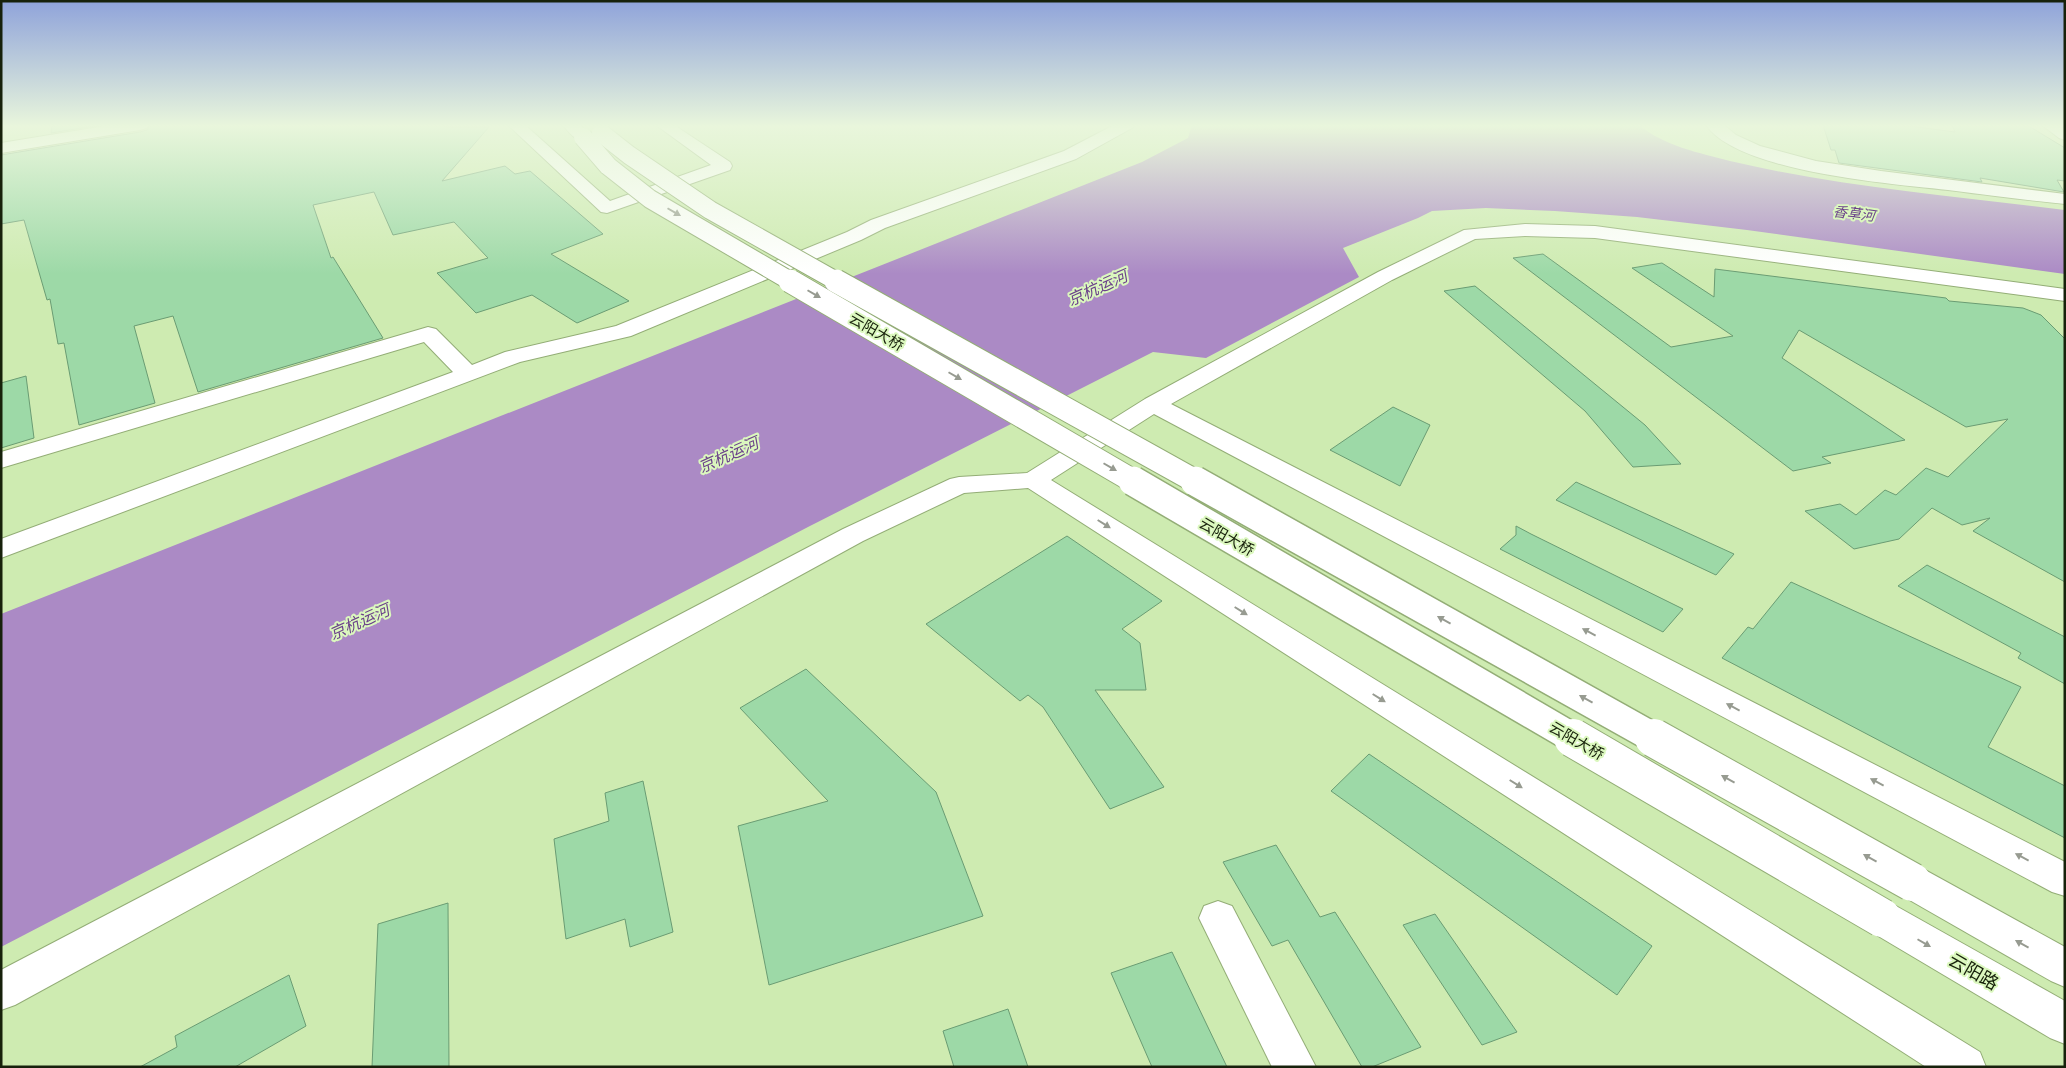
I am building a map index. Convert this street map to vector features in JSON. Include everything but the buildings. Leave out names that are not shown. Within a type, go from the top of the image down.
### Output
[{"type":"street","points":[[571,175],[607,208],[699,175]]},
{"type":"street","name":"云阳大桥","points":[[620,175],[650,198],[1882,918]]},
{"type":"street","name":"云阳大桥","points":[[658,175],[710,210],[2065,968]]},
{"type":"street","points":[[1,549],[513,357],[623,331],[854,236],[878,224],[1015,175]]},
{"type":"street","points":[[1870,175],[2065,199]]},
{"type":"street","points":[[1,990],[853,535],[959,485],[1033,480],[1154,404],[1385,276],[1471,234],[1525,230],[1595,232],[2065,295]]},
{"type":"street","points":[[1,460],[428,334],[468,374]]},
{"type":"street","points":[[1154,404],[2065,880]]},
{"type":"street","points":[[1033,480],[1965,1067]]},
{"type":"street","points":[[1218,918],[1295,1067]]},
{"type":"street","name":"云阳路","points":[[1882,918],[2065,1024]]},
{"type":"water","points":[[1110,175],[1796,175],[1897,190],[2065,210],[2065,274],[1747,230],[1637,217],[1486,208],[1432,211],[1343,248],[1359,277],[1206,358],[1153,352],[808,527],[1,947],[1,614]]},
{"type":"water label","name":"香草河","points":[[1854,213]]},
{"type":"water label","name":"京杭运河","points":[[1097,287]]},
{"type":"water label","name":"京杭运河","points":[[728,454]]},
{"type":"water label","name":"京杭运河","points":[[359,621]]}]
